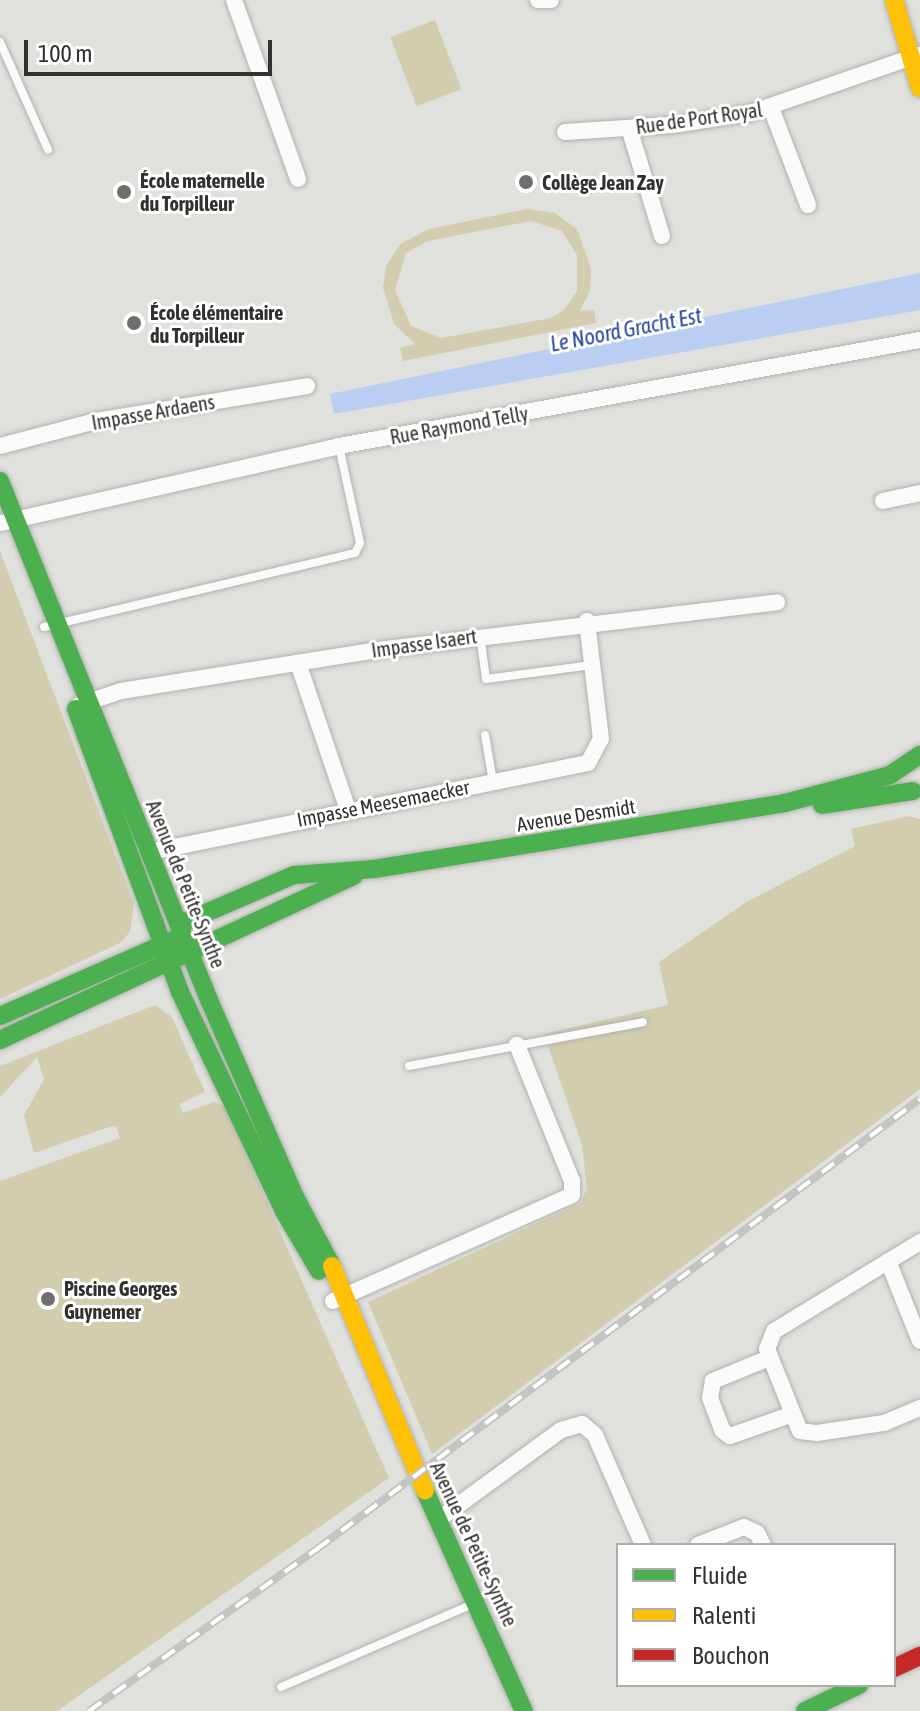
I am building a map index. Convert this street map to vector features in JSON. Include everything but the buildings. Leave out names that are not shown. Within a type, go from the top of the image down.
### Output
[{"type":"main road","points":[[895,0],[916,56],[920,88]]},
{"type":"main road","name":"Avenue de Petite-Synthe","points":[[0,481],[5,520],[82,703],[150,852],[339,1298],[478,1602],[524,1711]]},
{"type":"main road","name":"Avenue de Petite-Synthe","points":[[82,703],[162,944],[212,1064],[236,1101],[282,1207],[339,1298]]},
{"type":"main road","points":[[915,759],[906,776],[916,793]]},
{"type":"main road","name":"Avenue Desmidt","points":[[0,1040],[169,963],[185,937],[294,875],[374,869],[785,803],[865,783],[915,759]]},
{"type":"main road","name":"Avenue Desmidt","points":[[785,803],[845,804],[916,793]]},
{"type":"main road","name":"Avenue Desmidt","points":[[0,1016],[162,944],[374,869]]},
{"type":"main road","points":[[896,1667],[920,1656]]},
{"type":"main road","points":[[805,1711],[828,1692],[850,1687]]},
{"type":"street","points":[[234,0],[298,179]]},
{"type":"street","points":[[538,0],[551,0]]},
{"type":"street","name":"Rue de Port Royal","points":[[565,132],[694,123],[771,108],[916,56]]},
{"type":"street","points":[[771,108],[808,205]]},
{"type":"street","points":[[629,128],[662,236]]},
{"type":"street","name":"Rue Raymond Telly","points":[[5,520],[339,446],[920,340]]},
{"type":"street","name":"Impasse Ardaens","points":[[0,446],[96,421],[307,386]]},
{"type":"street","points":[[883,501],[920,493]]},
{"type":"street","name":"Impasse Isaert","points":[[82,703],[298,663],[480,635],[777,602]]},
{"type":"street","points":[[587,621],[592,665]]},
{"type":"street","points":[[298,663],[348,810]]},
{"type":"street","name":"Impasse Meesemaecker","points":[[150,852],[584,765],[596,755],[601,739],[592,665]]},
{"type":"street","points":[[339,1298],[572,1195],[572,1181],[517,1045]]},
{"type":"street","points":[[920,1242],[774,1331],[767,1342],[769,1358],[790,1415],[800,1431],[817,1433],[884,1423],[920,1408]]},
{"type":"street","points":[[888,1261],[920,1341]]},
{"type":"street","points":[[769,1358],[713,1381],[710,1398],[722,1430],[730,1436],[790,1415]]},
{"type":"street","points":[[438,1520],[561,1430],[582,1424],[595,1435],[642,1543]]},
{"type":"street","points":[[703,1543],[744,1527],[755,1531],[762,1543]]},
{"type":"lane","points":[[0,42],[48,150]]},
{"type":"lane","points":[[50,625],[355,553],[360,543],[339,446]]},
{"type":"lane","points":[[480,635],[486,679],[592,665]]},
{"type":"lane","points":[[485,735],[493,782]]},
{"type":"lane","points":[[409,1066],[643,1022]]},
{"type":"lane","points":[[281,1687],[478,1602]]},
{"type":"shaded area","points":[[435,20],[462,89],[417,106],[390,37]]},
{"type":"shaded area","points":[[527,209],[555,213],[577,229],[591,268],[590,291],[580,311],[594,310],[596,323],[403,361],[400,348],[415,344],[394,324],[383,288],[386,266],[400,244],[429,229]],"holes":[[[531,221],[562,231],[577,255],[577,291],[564,310],[551,318],[441,338],[411,326],[395,290],[406,253],[428,241]]]},
{"type":"shaded area","points":[[0,551],[134,904],[130,932],[120,943],[0,999]]},
{"type":"shaded area","points":[[909,816],[920,819],[920,1089],[432,1454],[368,1302],[580,1203],[587,1189],[582,1145],[544,1034],[668,1005],[659,962],[748,901],[855,846],[851,829]]},
{"type":"shaded area","points":[[155,1005],[172,1017],[205,1092],[180,1104],[183,1113],[214,1102],[225,1107],[389,1478],[57,1711],[0,1711],[0,1181],[120,1138],[116,1126],[109,1127],[34,1153],[24,1115],[44,1079],[37,1057],[0,1097],[0,1066]]},
{"type":"water","points":[[920,273],[920,310],[334,414],[330,394]]},
{"type":"railway","points":[[89,1711],[317,1549],[920,1099]]},
{"type":"traffic: fast","points":[[0,481],[209,1000],[295,1197],[332,1266]]},
{"type":"traffic: fast","points":[[76,709],[180,992],[285,1213],[319,1271]]},
{"type":"traffic: fast","points":[[180,924],[294,875],[374,869],[785,803],[890,775],[920,755]]},
{"type":"traffic: fast","points":[[822,805],[913,791]]},
{"type":"traffic: fast","points":[[0,1040],[354,876]]},
{"type":"traffic: fast","points":[[0,1016],[175,939]]},
{"type":"traffic: fast","points":[[425,1491],[524,1711]]},
{"type":"traffic: fast","points":[[805,1711],[855,1687]]},
{"type":"traffic: slow","points":[[894,0],[920,88]]},
{"type":"traffic: slow","points":[[332,1266],[425,1491]]},
{"type":"traffic: jam","points":[[896,1667],[920,1656]]},
{"type":"place","name":"Collège Jean Zay","points":[[526,182]]},
{"type":"place","name":"École maternelle du Torpilleur","points":[[124,192]]},
{"type":"place","name":"École élémentaire du Torpilleur","points":[[134,323]]},
{"type":"place","name":"Piscine Georges Guynemer","points":[[48,1299]]},
{"type":"water label","name":"Le Noord Gracht Est","points":[[626,330]]}]
